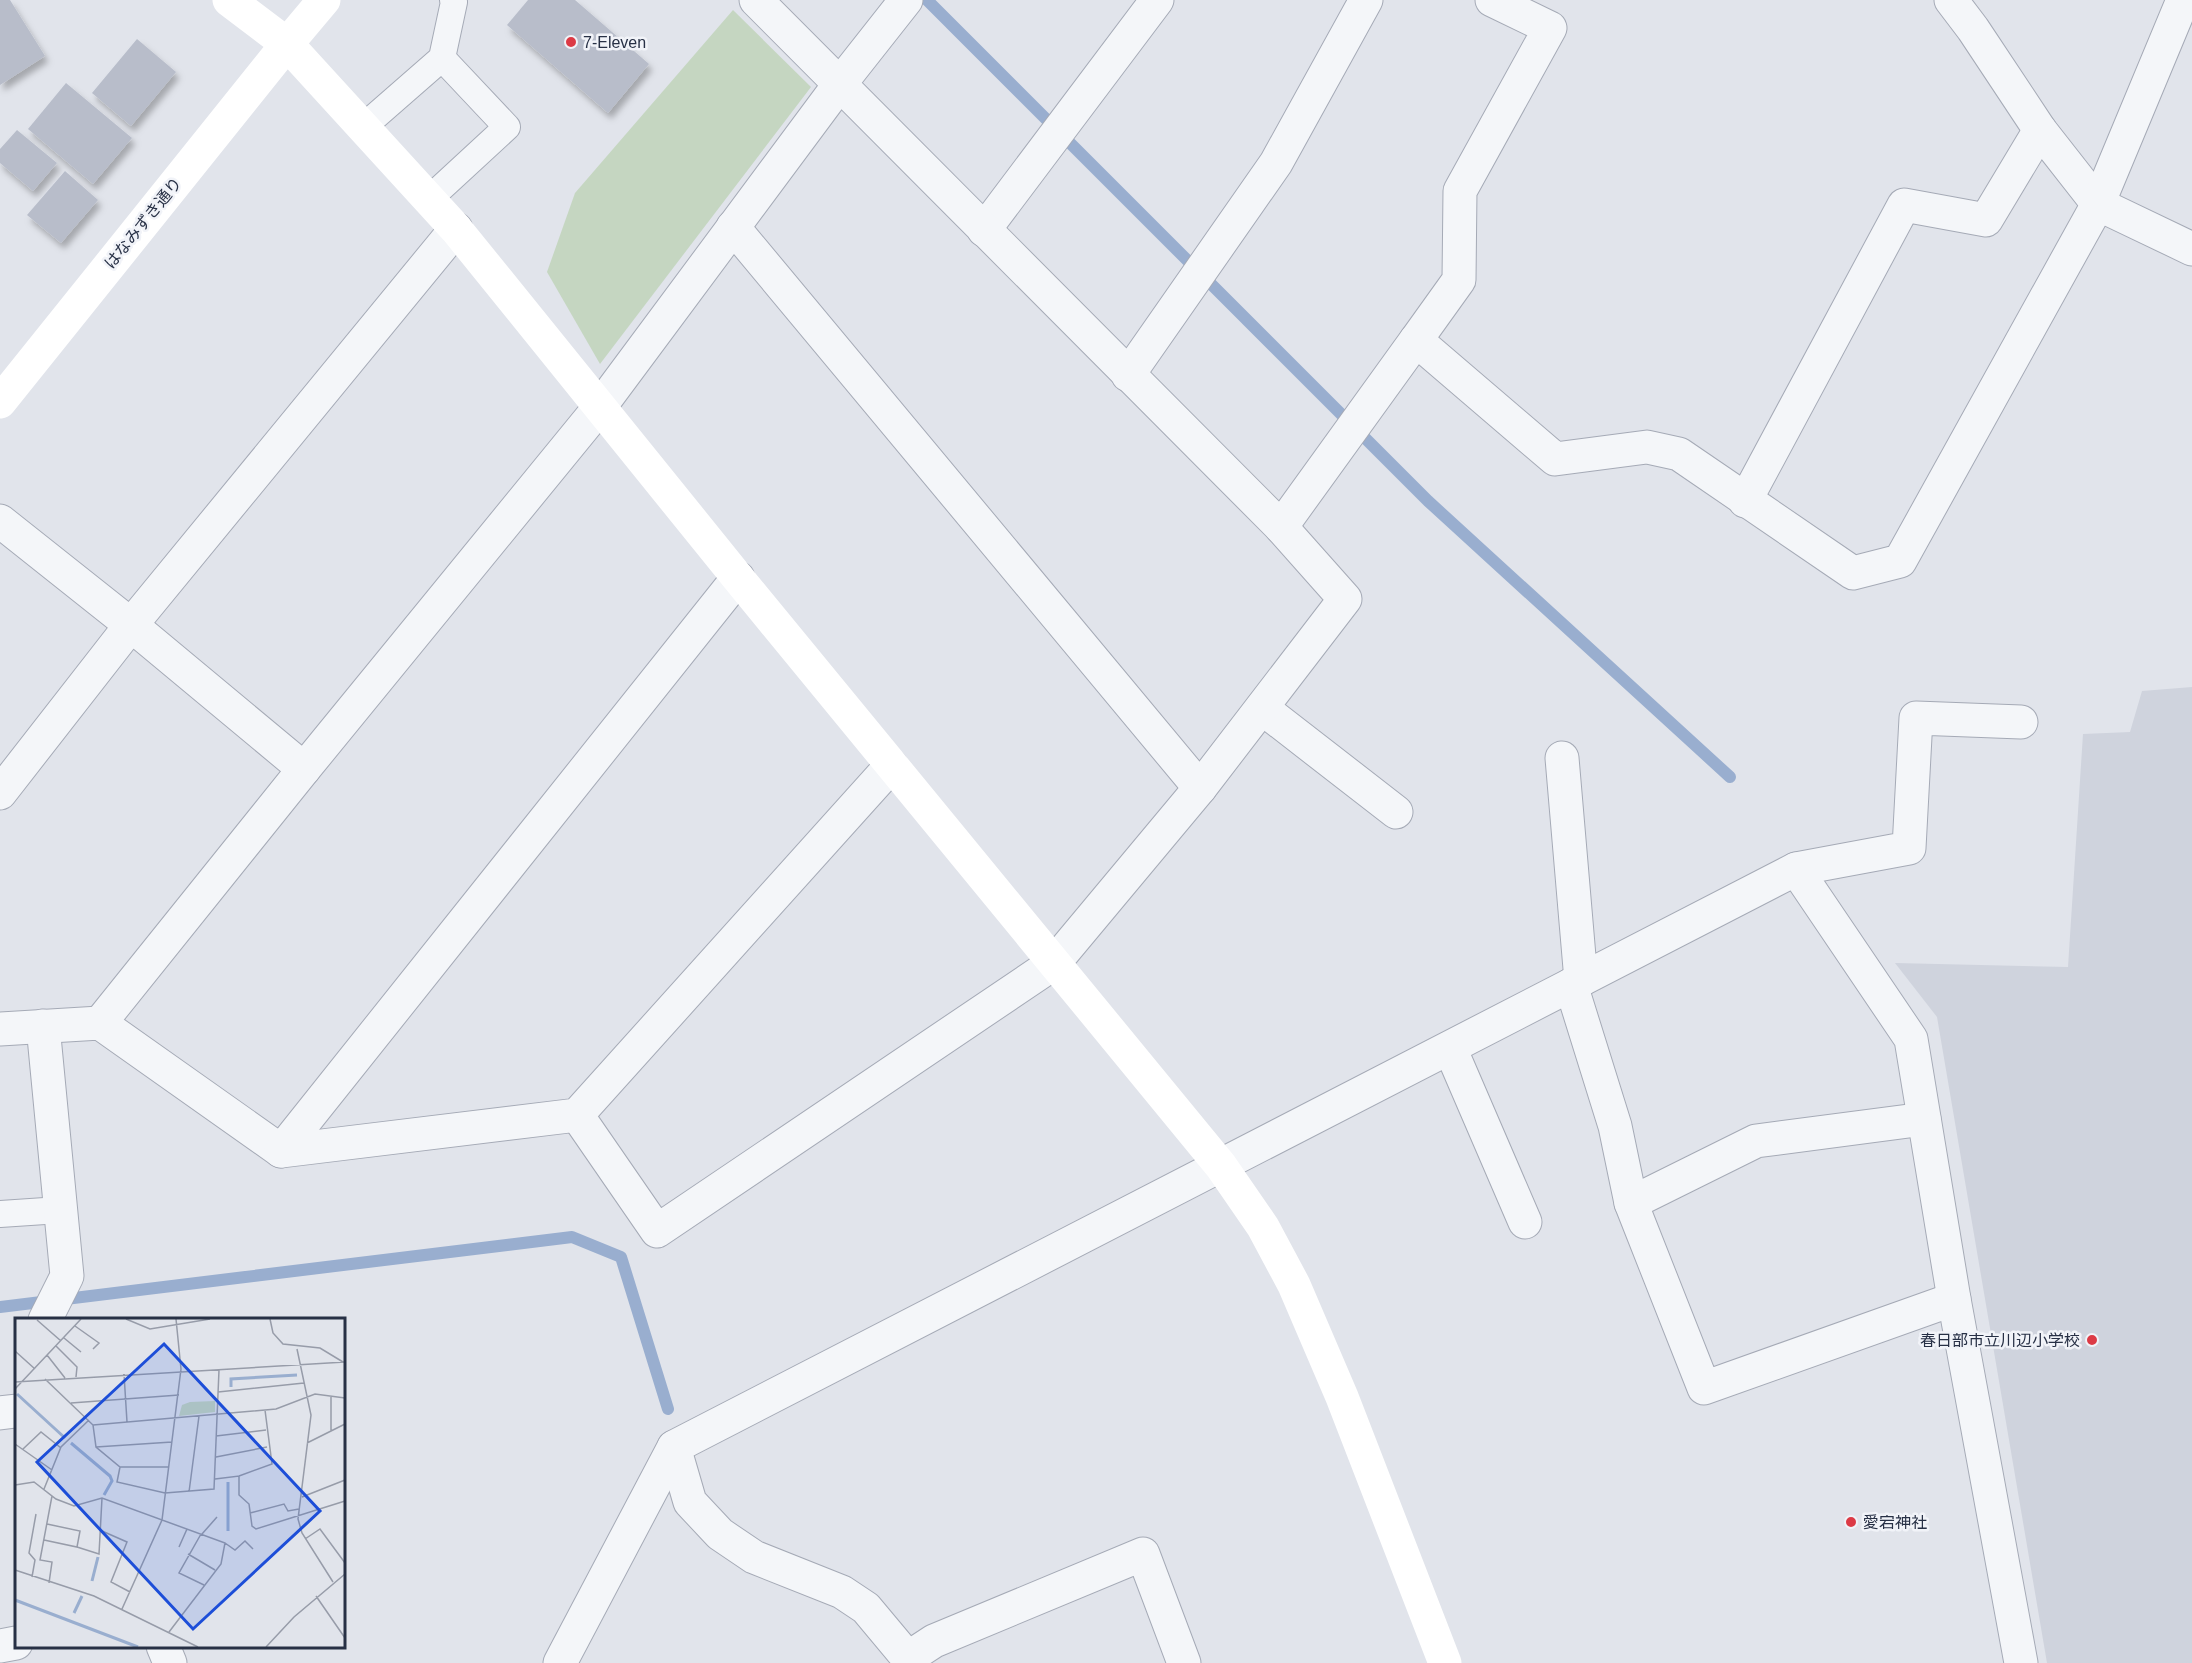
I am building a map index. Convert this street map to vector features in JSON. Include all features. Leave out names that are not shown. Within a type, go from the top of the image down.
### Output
[{"type":"street","points":[[229,0],[287,44],[456,229],[891,766],[1221,1166],[1263,1227],[1294,1285],[1342,1397],[1445,1663]]},
{"type":"street","name":"はなみずき通り","points":[[0,402],[324,0]]},
{"type":"street","points":[[577,1115],[657,1231],[1054,963],[1200,788],[1345,599],[1281,527],[756,0]]},
{"type":"street","points":[[100,1023],[599,408],[839,85],[906,0]]},
{"type":"street","points":[[984,230],[1157,0]]},
{"type":"street","points":[[1128,375],[1276,163],[1366,0]]},
{"type":"street","points":[[1281,527],[1459,280],[1460,191],[1550,28],[1492,0]]},
{"type":"street","points":[[1951,0],[1979,15],[2040,130],[2098,204],[2192,249]]},
{"type":"street","points":[[1416,340],[1555,459],[1647,447],[1679,454],[1853,573],[1900,561],[2098,204],[2183,0]]},
{"type":"street","points":[[1745,501],[1905,205],[1986,220],[2040,130]]},
{"type":"street","points":[[733,227],[1200,788]]},
{"type":"street","points":[[0,793],[131,626],[456,229]]},
{"type":"street","points":[[0,521],[304,769]]},
{"type":"street","points":[[281,1151],[738,578]]},
{"type":"street","points":[[1262,708],[1396,812]]},
{"type":"street","points":[[560,1663],[674,1447],[1796,869],[1910,848],[1916,718],[2021,722]]},
{"type":"street","points":[[1562,758],[1576,983],[1615,1126],[1630,1203],[1704,1388],[1954,1299]]},
{"type":"street","points":[[0,1029],[100,1023],[281,1151],[577,1115],[891,766]]},
{"type":"street","points":[[1796,869],[1911,1040],[1954,1299],[2021,1663]]},
{"type":"street","points":[[43,1026],[67,1276],[46,1318]]},
{"type":"street","points":[[1450,1048],[1525,1222]]},
{"type":"street","points":[[1630,1203],[1756,1141],[1924,1119]]},
{"type":"street","points":[[0,1413],[15,1412]]},
{"type":"street","points":[[674,1447],[690,1502],[720,1534],[754,1557],[842,1592],[866,1608],[910,1661],[934,1641],[1143,1554],[1184,1663]]},
{"type":"street","points":[[0,1646],[15,1643]]},
{"type":"street","points":[[163,1648],[170,1663]]},
{"type":"lane","points":[[363,127],[442,58],[453,0]]},
{"type":"lane","points":[[429,200],[507,127],[442,58]]},
{"type":"lane","points":[[0,1214],[60,1210]]},
{"type":"shaded area","name":"春日部市立川辺小学校","points":[[2192,687],[2192,1663],[2047,1663],[1937,1017],[1895,963],[2068,967],[2083,734],[2130,732],[2142,691]]},
{"type":"green space","points":[[733,10],[811,87],[600,364],[547,272],[575,193]]},
{"type":"building","points":[[0,0],[10,0],[45,56],[0,85]]},
{"type":"building","points":[[528,0],[575,0],[649,64],[608,113],[507,25]]},
{"type":"building","points":[[137,39],[176,72],[131,126],[92,93]]},
{"type":"building","points":[[66,83],[132,138],[93,184],[28,129]]},
{"type":"building","points":[[17,130],[57,163],[33,191],[0,163],[0,149]]},
{"type":"building","points":[[65,171],[98,200],[61,243],[27,215]]},
{"type":"waterway","points":[[927,0],[1428,501],[1730,777]]},
{"type":"waterway","points":[[0,1307],[572,1237],[621,1257],[668,1409]]},
{"type":"place","name":"7-Eleven","points":[[571,42]]},
{"type":"place","name":"春日部市立川辺小学校","points":[[2092,1340]]},
{"type":"place","name":"愛宕神社","points":[[1851,1522]]}]
